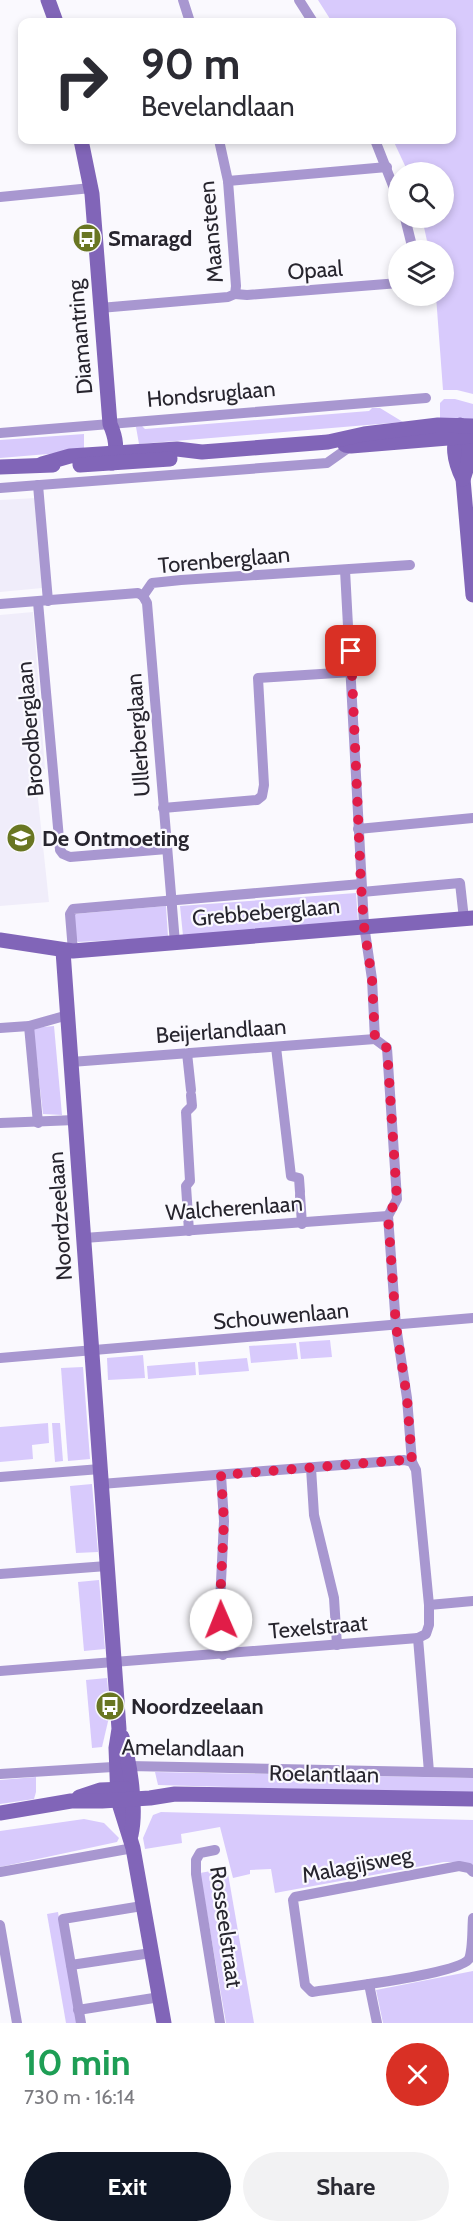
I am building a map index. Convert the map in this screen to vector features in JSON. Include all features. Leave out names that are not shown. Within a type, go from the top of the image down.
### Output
[{"type":"street","points":[[48,0],[55,18]]},
{"type":"street","points":[[183,0],[189,18]]},
{"type":"street","points":[[299,0],[310,18]]},
{"type":"street","name":"Diamantring","points":[[82,144],[91,188],[110,424],[115,436],[112,456]]},
{"type":"street","name":"Maansteen","points":[[100,308],[228,297],[235,294],[228,181],[220,144]]},
{"type":"street","points":[[377,144],[388,170]]},
{"type":"street","points":[[228,181],[387,167]]},
{"type":"street","points":[[0,196],[91,188]]},
{"type":"street","name":"Opaal","points":[[235,294],[388,284]]},
{"type":"street","name":"Hondsruglaan","points":[[0,433],[426,398]]},
{"type":"street","points":[[0,467],[42,464],[68,466],[112,456],[177,458],[202,452],[328,442],[364,434],[438,425],[466,432]]},
{"type":"street","points":[[328,442],[351,446],[466,432]]},
{"type":"street","points":[[466,432],[457,468],[463,480],[473,595]]},
{"type":"street","points":[[0,488],[327,463],[351,446]]},
{"type":"street","points":[[38,485],[43,601]]},
{"type":"street","name":"Torenberglaan","points":[[0,604],[138,593],[143,596],[152,583],[410,565]]},
{"type":"street","points":[[345,570],[364,926],[372,979],[375,1039],[387,1048],[397,1199],[388,1216],[396,1326],[407,1398],[412,1462],[416,1470],[429,1605],[429,1625],[426,1634],[418,1638],[429,1772]]},
{"type":"street","name":"Ullerberglaan","points":[[143,596],[147,603],[175,943]]},
{"type":"street","name":"Broodberglaan","points":[[43,601],[60,850],[70,857],[167,849]]},
{"type":"street","points":[[163,808],[257,800],[262,796],[264,785],[258,678],[352,672]]},
{"type":"street","points":[[358,829],[473,818]]},
{"type":"street","name":"Grebbeberglaan","points":[[0,940],[68,951],[468,918],[460,883],[73,909],[70,914],[68,951]]},
{"type":"street","name":"Noordzeelaan","points":[[68,951],[71,1062],[124,1794],[134,1824],[132,1843],[164,2023]]},
{"type":"street","points":[[0,1028],[29,1026],[68,1016]]},
{"type":"street","points":[[29,1026],[38,1123]]},
{"type":"street","name":"Beijerlandlaan","points":[[71,1062],[375,1039]]},
{"type":"street","points":[[276,1047],[291,1176],[299,1178],[302,1224]]},
{"type":"street","points":[[187,1053],[192,1106],[186,1112],[190,1181],[186,1186],[189,1231]]},
{"type":"street","points":[[0,1123],[75,1120]]},
{"type":"street","name":"Walcherenlaan","points":[[84,1238],[388,1216]]},
{"type":"street","name":"Schouwenlaan","points":[[0,1358],[473,1318]]},
{"type":"street","points":[[0,1477],[221,1475],[404,1460],[412,1462]]},
{"type":"street","points":[[311,1468],[314,1515],[334,1598],[337,1645]]},
{"type":"street","points":[[221,1475],[224,1506],[220,1602],[223,1654]]},
{"type":"street","points":[[0,1574],[107,1566]]},
{"type":"street","points":[[429,1605],[473,1601]]},
{"type":"street","name":"Texelstraat","points":[[0,1671],[418,1638]]},
{"type":"street","name":"Amelandlaan","points":[[0,1774],[122,1766],[473,1773]]},
{"type":"street","name":"Roelantlaan","points":[[0,1813],[124,1794],[159,1797],[175,1794],[473,1799]]},
{"type":"street","points":[[0,1872],[132,1843]]},
{"type":"street","name":"Rosseelstraat","points":[[215,1850],[200,1853],[196,1860],[196,1874],[220,2023]]},
{"type":"street","name":"Malagijsweg","points":[[369,1984],[312,1992],[305,1985],[292,1900],[295,1897],[459,1866],[469,1868],[473,1872]]},
{"type":"street","points":[[81,2023],[63,1919],[142,1906]]},
{"type":"street","points":[[377,2023],[369,1984],[426,1974],[463,1964],[471,1955],[473,1918]]},
{"type":"street","points":[[0,1928],[6,1988],[17,2023]]},
{"type":"street","points":[[71,1965],[151,1953]]},
{"type":"street","points":[[78,2010],[160,1997]]},
{"type":"shaded area","points":[[318,0],[473,0],[473,394],[457,390],[443,390],[437,306],[454,306],[454,240],[427,240],[424,228],[454,228],[454,162],[403,162],[395,144],[456,144],[456,18],[329,18]]},
{"type":"shaded area","points":[[444,399],[455,399],[473,404],[473,421],[440,422],[440,403]]},
{"type":"shaded area","points":[[372,408],[380,408],[403,422],[139,444],[136,427],[142,426],[145,429],[369,411]]},
{"type":"shaded area","points":[[84,434],[84,451],[0,458],[0,440]]},
{"type":"shaded area","points":[[36,498],[42,588],[0,592],[0,500]]},
{"type":"shaded area","points":[[33,612],[45,769],[35,771],[49,902],[0,906],[0,615]]},
{"type":"shaded area","points":[[356,893],[358,922],[183,936],[180,906]]},
{"type":"shaded area","points":[[166,906],[168,937],[78,942],[76,939],[74,914]]},
{"type":"shaded area","points":[[54,1026],[62,1115],[43,1114],[33,1028]]},
{"type":"shaded area","points":[[330,1340],[332,1357],[301,1359],[299,1342]]},
{"type":"shaded area","points":[[296,1343],[298,1359],[251,1363],[249,1346]]},
{"type":"shaded area","points":[[143,1355],[145,1378],[108,1380],[107,1358]]},
{"type":"shaded area","points":[[247,1358],[249,1371],[199,1375],[198,1362]]},
{"type":"shaded area","points":[[195,1362],[196,1375],[148,1379],[147,1366]]},
{"type":"shaded area","points":[[83,1367],[90,1459],[68,1461],[61,1368]]},
{"type":"shaded area","points":[[48,1423],[49,1443],[32,1445],[33,1459],[0,1462],[0,1427]]},
{"type":"shaded area","points":[[52,1423],[60,1423],[63,1461],[55,1462]]},
{"type":"shaded area","points":[[92,1484],[98,1552],[76,1553],[70,1486]]},
{"type":"shaded area","points":[[99,1580],[105,1649],[84,1651],[78,1582]]},
{"type":"shaded area","points":[[107,1678],[110,1713],[102,1747],[92,1748],[86,1680]]},
{"type":"shaded area","points":[[155,1772],[473,1778],[473,1794],[158,1785]]},
{"type":"shaded area","points":[[36,1777],[34,1799],[0,1804],[0,1780]]},
{"type":"shaded area","points":[[161,1812],[473,1820],[473,1866],[444,1862],[275,1893],[271,1869],[250,1870],[250,1874],[233,1878],[220,1827],[181,1834],[182,1843],[145,1849],[143,1838],[153,1815]]},
{"type":"shaded area","points":[[84,1819],[104,1823],[119,1838],[117,1842],[0,1867],[0,1831]]},
{"type":"shaded area","points":[[227,1868],[254,2023],[226,2023],[200,1873]]},
{"type":"shaded area","points":[[58,1912],[77,2023],[66,2023],[47,1914]]},
{"type":"shaded area","points":[[473,1971],[473,2023],[383,2023],[376,1990]]},
{"type":"place","name":"Smaragd","points":[[87,238]]},
{"type":"place","name":"De Ontmoeting","points":[[21,838]]},
{"type":"place","name":"Noordzeelaan","points":[[110,1706]]},
{"type":"route","points":[[221,1620],[224,1521],[221,1475],[404,1460],[412,1462],[407,1398],[396,1326],[388,1216],[397,1199],[387,1048],[375,1039],[372,979],[364,926],[357,824],[351,651]]}]
